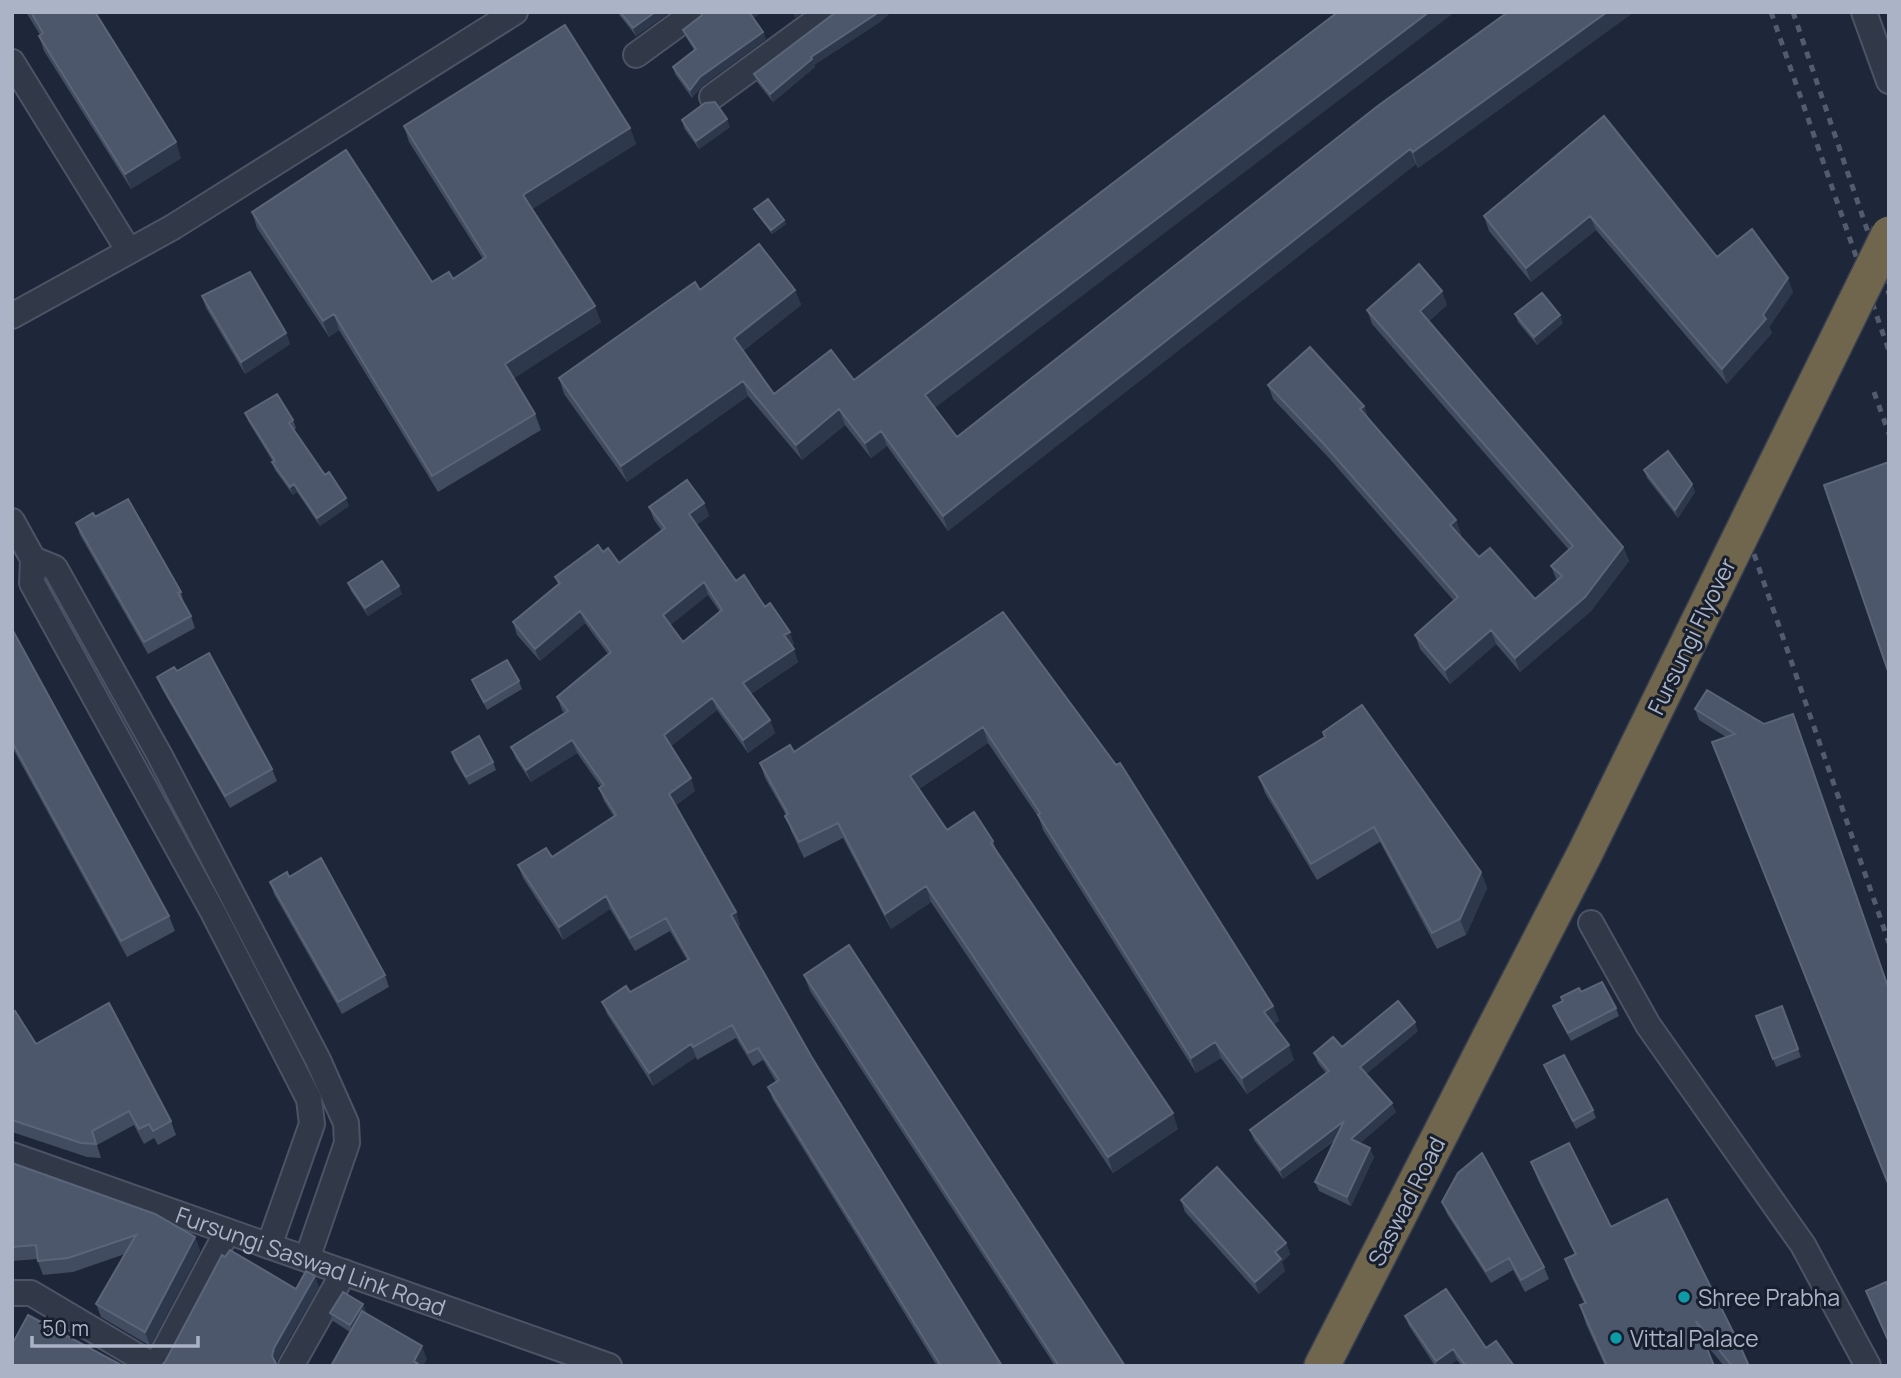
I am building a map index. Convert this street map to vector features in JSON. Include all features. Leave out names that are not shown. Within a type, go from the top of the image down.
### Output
[{"type":"highway","name":"Fursungi Flyover","points":[[1490,1037],[1584,855],[1889,234]]},
{"type":"highway","name":"Saswad Road","points":[[1322,1366],[1490,1037]]},
{"type":"street","points":[[12,316],[129,251],[515,12]]},
{"type":"street","points":[[636,55],[695,12]]},
{"type":"street","points":[[712,97],[828,12]]},
{"type":"street","points":[[1864,12],[1889,81]]},
{"type":"street","points":[[12,62],[129,251]]},
{"type":"street","points":[[12,522],[33,559],[32,583],[207,900],[309,1099],[312,1124],[269,1246]]},
{"type":"street","points":[[33,559],[55,568],[95,638],[318,1060],[346,1123],[347,1143],[307,1259]]},
{"type":"street","points":[[1591,923],[1648,1025],[1803,1245],[1868,1366]]},
{"type":"street","name":"Fursungi Saswad Link Road","points":[[12,1155],[609,1366]]},
{"type":"street","points":[[12,1293],[31,1293],[155,1366],[227,1232]]},
{"type":"street","points":[[291,1366],[344,1272]]},
{"type":"building","points":[[31,12],[95,12],[176,142],[125,174],[39,36],[43,33]]},
{"type":"building","points":[[620,12],[655,12],[633,28]]},
{"type":"building","points":[[703,12],[749,12],[763,32],[700,77],[690,90],[673,67],[696,49],[683,30]]},
{"type":"building","points":[[836,12],[879,12],[811,57],[812,59],[770,94],[754,74]]},
{"type":"building","points":[[1338,12],[1429,12],[925,395],[957,437],[1379,105],[1508,12],[1607,12],[1413,152],[1410,149],[943,516],[881,431],[865,443],[839,409],[796,445],[743,381],[621,466],[559,378],[695,282],[700,290],[759,244],[795,290],[734,338],[774,394],[831,350],[854,380]]},
{"type":"building","points":[[565,25],[630,128],[523,195],[595,306],[505,364],[535,414],[432,476],[334,314],[323,321],[252,212],[346,150],[432,282],[449,272],[453,279],[486,257],[404,126]]},
{"type":"building","points":[[715,102],[727,119],[696,141],[682,120],[705,103]]},
{"type":"building","points":[[1604,116],[1717,257],[1752,229],[1788,278],[1763,315],[1766,319],[1722,369],[1590,216],[1526,268],[1484,216]]},
{"type":"building","points":[[768,199],[784,220],[771,230],[754,209]]},
{"type":"building","points":[[1419,264],[1442,291],[1420,311],[1623,547],[1585,597],[1515,658],[1491,630],[1445,670],[1415,635],[1458,597],[1323,443],[1268,385],[1310,347],[1364,406],[1360,409],[1456,520],[1450,525],[1479,557],[1490,548],[1535,599],[1562,576],[1551,566],[1573,546],[1367,310]]},
{"type":"building","points":[[250,272],[286,333],[241,362],[202,296]]},
{"type":"building","points":[[1542,293],[1560,315],[1534,337],[1515,314]]},
{"type":"building","points":[[277,394],[293,420],[289,423],[325,475],[329,472],[346,498],[317,518],[294,484],[290,487],[272,462],[275,461],[245,413]]},
{"type":"building","points":[[1668,451],[1692,484],[1675,510],[1644,470]]},
{"type":"building","points":[[1889,462],[1889,674],[1824,485]]},
{"type":"building","points":[[687,480],[704,503],[689,514],[736,581],[744,575],[765,607],[770,603],[790,632],[784,635],[794,649],[743,683],[770,720],[743,740],[712,698],[664,735],[691,778],[669,794],[736,912],[731,915],[811,1056],[1002,1366],[941,1366],[768,1087],[779,1080],[758,1048],[748,1053],[732,1025],[693,1047],[691,1044],[649,1073],[602,1002],[626,986],[630,992],[689,959],[666,918],[630,938],[606,896],[559,927],[518,865],[546,848],[552,857],[616,815],[599,788],[604,785],[572,740],[526,770],[511,747],[568,711],[557,697],[611,652],[580,611],[535,649],[513,622],[560,583],[555,577],[598,545],[603,552],[608,548],[619,563],[665,528],[649,507]],"holes":[[[704,582],[722,610],[683,642],[663,615]]]},
{"type":"building","points":[[128,499],[181,592],[178,593],[191,616],[144,642],[76,523],[93,513],[95,517]]},
{"type":"building","points":[[382,561],[399,586],[365,608],[348,583]]},
{"type":"building","points":[[1003,612],[1116,765],[1120,763],[1273,1006],[1264,1012],[1289,1045],[1242,1078],[1215,1042],[1191,1058],[1038,815],[1040,813],[983,727],[910,776],[947,830],[974,812],[993,841],[991,843],[1173,1113],[1108,1157],[926,886],[885,914],[838,823],[799,842],[785,816],[788,814],[760,763],[790,745],[794,752]]},
{"type":"building","points":[[12,629],[169,916],[121,941],[12,742]]},
{"type":"building","points":[[209,653],[272,769],[225,796],[157,677],[174,667],[177,671]]},
{"type":"building","points":[[507,660],[519,681],[484,702],[472,680]]},
{"type":"building","points":[[1707,690],[1764,724],[1793,714],[1889,990],[1889,1186],[1712,742],[1735,734],[1695,709]]},
{"type":"building","points":[[1362,705],[1481,872],[1460,919],[1432,933],[1374,827],[1311,864],[1259,777],[1325,737],[1323,732]]},
{"type":"building","points":[[479,736],[493,762],[466,777],[452,752]]},
{"type":"building","points":[[321,858],[385,975],[338,1002],[270,882],[287,872],[289,877]]},
{"type":"building","points":[[849,945],[1125,1366],[1059,1366],[804,975]]},
{"type":"building","points":[[1602,982],[1616,1008],[1568,1033],[1553,1006],[1563,1001],[1561,997],[1579,988],[1581,992]]},
{"type":"building","points":[[1398,1001],[1415,1022],[1360,1067],[1392,1103],[1351,1139],[1370,1148],[1347,1197],[1315,1182],[1344,1121],[1280,1170],[1250,1130],[1329,1071],[1314,1053],[1333,1037],[1342,1047]]},
{"type":"building","points":[[109,1003],[171,1121],[153,1131],[149,1124],[139,1129],[129,1111],[92,1131],[96,1144],[81,1143],[12,1120],[12,1013],[15,1011],[36,1044]]},
{"type":"building","points":[[1782,1006],[1798,1049],[1773,1059],[1756,1016]]},
{"type":"building","points":[[1564,1055],[1593,1110],[1573,1121],[1544,1065]]},
{"type":"building","points":[[1569,1143],[1611,1227],[1667,1199],[1749,1366],[1732,1366],[1696,1321],[1714,1366],[1607,1366],[1580,1305],[1586,1303],[1565,1259],[1576,1254],[1531,1162]]},
{"type":"building","points":[[1482,1153],[1544,1267],[1521,1280],[1509,1258],[1486,1271],[1442,1202],[1458,1173]]},
{"type":"building","points":[[12,1163],[155,1214],[195,1237],[145,1332],[96,1304],[136,1235],[68,1258],[38,1261],[36,1245],[12,1247]]},
{"type":"building","points":[[1217,1167],[1286,1243],[1275,1252],[1281,1259],[1255,1282],[1181,1200]]},
{"type":"building","points":[[230,1250],[296,1289],[306,1271],[315,1276],[274,1348],[272,1356],[277,1366],[161,1366],[222,1255],[225,1257]]},
{"type":"building","points":[[1886,1282],[1889,1289],[1889,1342],[1866,1291]]},
{"type":"building","points":[[1446,1289],[1486,1348],[1496,1341],[1514,1366],[1466,1366],[1453,1349],[1436,1361],[1405,1316]]},
{"type":"building","points":[[343,1292],[363,1304],[350,1325],[330,1313]]},
{"type":"building","points":[[362,1311],[422,1346],[414,1361],[421,1366],[331,1366]]},
{"type":"building","points":[[28,1315],[123,1366],[12,1366],[12,1341]]},
{"type":"railway","points":[[1771,12],[1889,351]]},
{"type":"railway","points":[[1793,12],[1889,294]]},
{"type":"railway","points":[[1874,392],[1889,434]]},
{"type":"railway","points":[[1754,554],[1889,943]]},
{"type":"place","name":"Shree Prabha","points":[[1684,1297]]},
{"type":"place","name":"Vittal Palace","points":[[1616,1338]]}]
